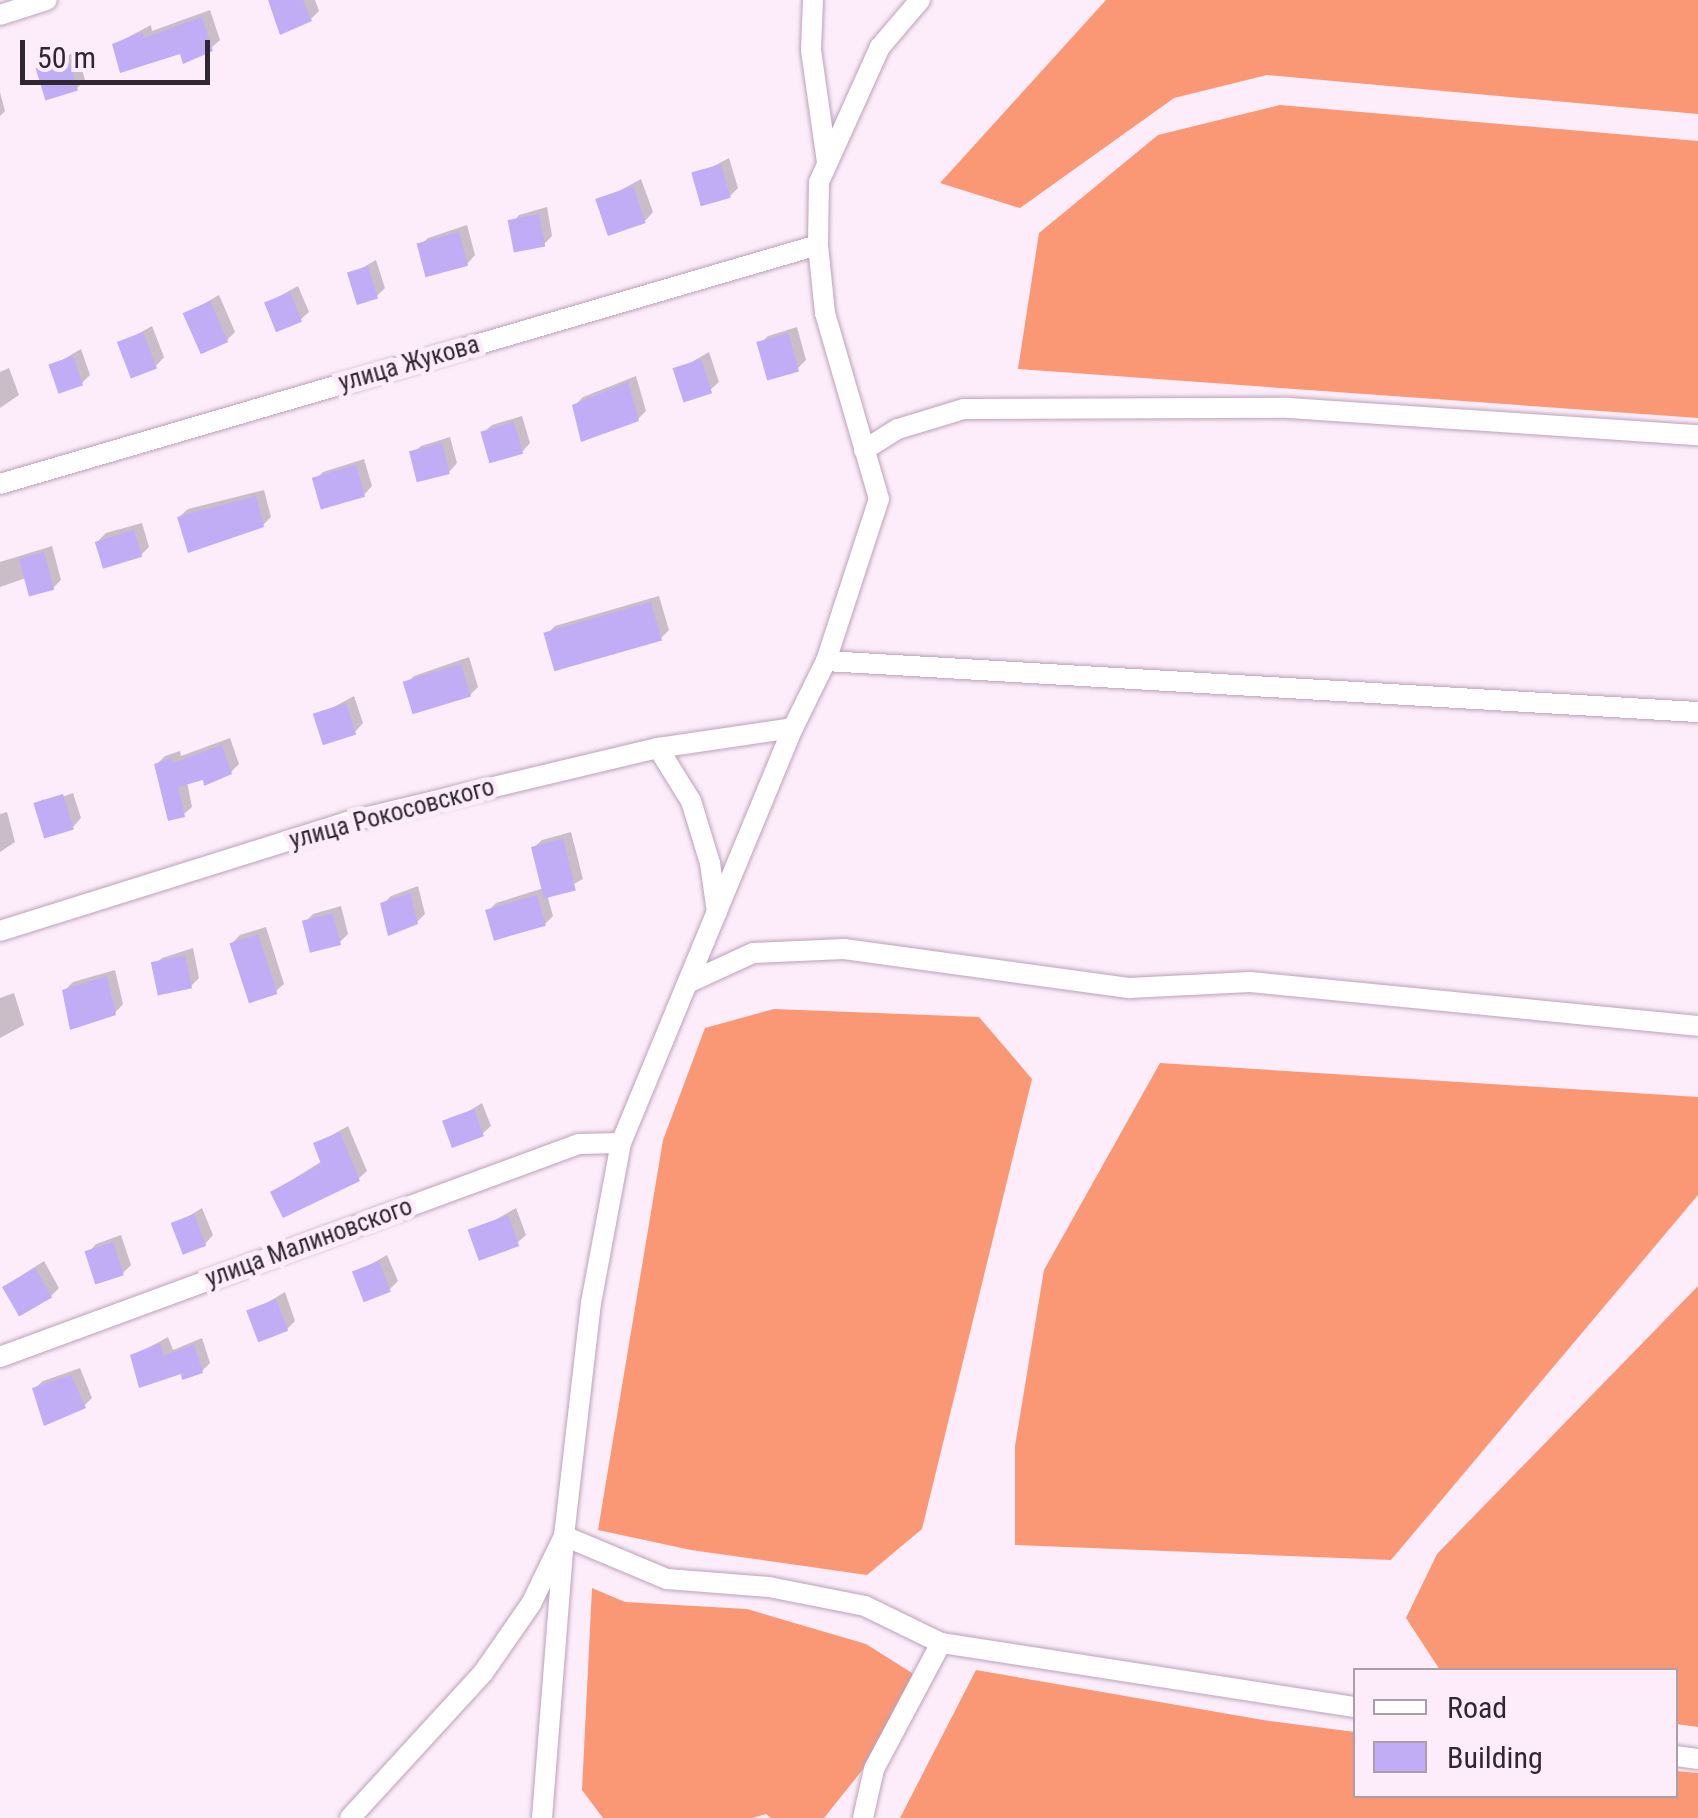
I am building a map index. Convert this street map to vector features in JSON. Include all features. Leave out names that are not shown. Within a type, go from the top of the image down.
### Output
[{"type":"street","points":[[0,15],[46,0]]},
{"type":"street","points":[[812,0],[811,50],[827,164]]},
{"type":"street","points":[[542,1818],[564,1536],[591,1303],[620,1143],[718,915],[792,728],[826,661],[879,498],[826,313],[818,245],[819,182],[880,47],[920,0]]},
{"type":"street","name":"улица Жукова","points":[[0,484],[818,245]]},
{"type":"street","points":[[864,450],[898,428],[964,409],[1289,408],[1698,435]]},
{"type":"street","points":[[826,661],[1698,712]]},
{"type":"street","name":"улица Рокосовского","points":[[0,931],[347,822],[658,748],[792,728]]},
{"type":"street","points":[[658,748],[691,801],[710,863],[718,915]]},
{"type":"street","points":[[690,982],[754,953],[844,949],[1130,988],[1250,982],[1698,1026]]},
{"type":"street","name":"улица Малиновского","points":[[0,1356],[580,1144],[620,1143]]},
{"type":"street","points":[[564,1536],[667,1578],[769,1587],[865,1606],[941,1643],[1353,1706]]},
{"type":"street","points":[[350,1818],[483,1674],[532,1604],[564,1536]]},
{"type":"street","points":[[863,1818],[874,1770],[941,1643]]},
{"type":"shaded area","points":[[1106,0],[1698,0],[1698,114],[1267,75],[1174,98],[1020,208],[940,183]]},
{"type":"shaded area","points":[[1280,105],[1698,141],[1698,418],[1018,369],[1039,233],[1158,135]]},
{"type":"shaded area","points":[[774,1009],[979,1017],[1032,1079],[922,1529],[867,1575],[691,1550],[598,1530],[663,1140],[705,1028]]},
{"type":"shaded area","points":[[1160,1063],[1698,1097],[1698,1195],[1391,1560],[1015,1545],[1015,1446],[1044,1270]]},
{"type":"shaded area","points":[[1698,1286],[1698,1727],[1678,1724],[1678,1668],[1439,1668],[1406,1618],[1437,1554]]},
{"type":"shaded area","points":[[592,1588],[625,1602],[747,1609],[866,1644],[912,1673],[919,1699],[824,1818],[771,1818],[766,1814],[752,1818],[603,1818],[582,1790]]},
{"type":"shaded area","points":[[976,1670],[1353,1732],[1353,1798],[1678,1798],[1678,1771],[1698,1773],[1698,1818],[900,1818]]},
{"type":"building","points":[[268,0],[303,0],[312,21],[280,35]]},
{"type":"building","points":[[202,17],[213,51],[183,64],[180,54],[120,73],[112,44],[142,32],[144,38]]},
{"type":"building","points":[[68,58],[78,91],[45,100],[35,68]]},
{"type":"building","points":[[721,164],[731,198],[701,206],[691,173]]},
{"type":"building","points":[[633,186],[646,223],[608,236],[595,199]]},
{"type":"building","points":[[539,214],[545,246],[514,252],[508,220]]},
{"type":"building","points":[[459,232],[468,266],[426,277],[416,243]]},
{"type":"building","points":[[368,266],[378,299],[357,305],[347,272]]},
{"type":"building","points":[[290,292],[302,322],[276,332],[264,302]]},
{"type":"building","points":[[210,301],[228,342],[201,354],[183,313]]},
{"type":"building","points":[[143,332],[157,368],[131,378],[117,342]]},
{"type":"building","points":[[788,333],[799,371],[767,381],[756,342]]},
{"type":"building","points":[[73,356],[83,385],[59,394],[48,364]]},
{"type":"building","points":[[701,359],[712,393],[684,403],[672,368]]},
{"type":"building","points":[[628,382],[639,421],[581,442],[572,405]]},
{"type":"building","points":[[514,422],[523,454],[489,463],[480,432]]},
{"type":"building","points":[[442,443],[450,474],[417,482],[409,451]]},
{"type":"building","points":[[356,465],[365,497],[321,509],[312,478]]},
{"type":"building","points":[[256,496],[264,527],[188,553],[177,517]]},
{"type":"building","points":[[134,530],[142,557],[103,569],[95,542]]},
{"type":"building","points":[[44,552],[54,590],[29,596],[19,559]]},
{"type":"building","points":[[651,602],[662,640],[554,671],[543,633]]},
{"type":"building","points":[[461,664],[471,697],[413,714],[403,682]]},
{"type":"building","points":[[346,703],[356,734],[323,745],[313,714]]},
{"type":"building","points":[[222,745],[232,774],[204,786],[203,780],[178,787],[185,817],[168,821],[154,764],[172,758],[173,763]]},
{"type":"building","points":[[63,794],[74,829],[44,838],[33,803]]},
{"type":"building","points":[[563,839],[576,890],[544,898],[531,847]]},
{"type":"building","points":[[410,893],[418,924],[388,936],[380,903]]},
{"type":"building","points":[[537,895],[546,926],[494,941],[485,910]]},
{"type":"building","points":[[333,913],[341,945],[310,953],[302,921]]},
{"type":"building","points":[[258,934],[277,994],[249,1003],[229,943]]},
{"type":"building","points":[[185,955],[192,988],[158,996],[151,962]]},
{"type":"building","points":[[107,976],[116,1015],[70,1030],[62,990]]},
{"type":"building","points":[[474,1109],[484,1136],[452,1148],[442,1121]]},
{"type":"building","points":[[340,1132],[360,1181],[283,1218],[270,1192],[321,1164],[313,1143]]},
{"type":"building","points":[[194,1214],[206,1246],[183,1255],[171,1223]]},
{"type":"building","points":[[508,1215],[519,1246],[479,1261],[468,1230]]},
{"type":"building","points":[[113,1242],[124,1275],[95,1285],[84,1251]]},
{"type":"building","points":[[379,1261],[391,1292],[364,1302],[352,1271]]},
{"type":"building","points":[[35,1268],[52,1297],[19,1316],[2,1287]]},
{"type":"building","points":[[276,1299],[288,1331],[258,1342],[246,1310]]},
{"type":"building","points":[[160,1343],[164,1356],[194,1344],[203,1373],[182,1380],[181,1374],[139,1388],[130,1355]]},
{"type":"building","points":[[71,1375],[86,1408],[44,1426],[32,1388]]}]
